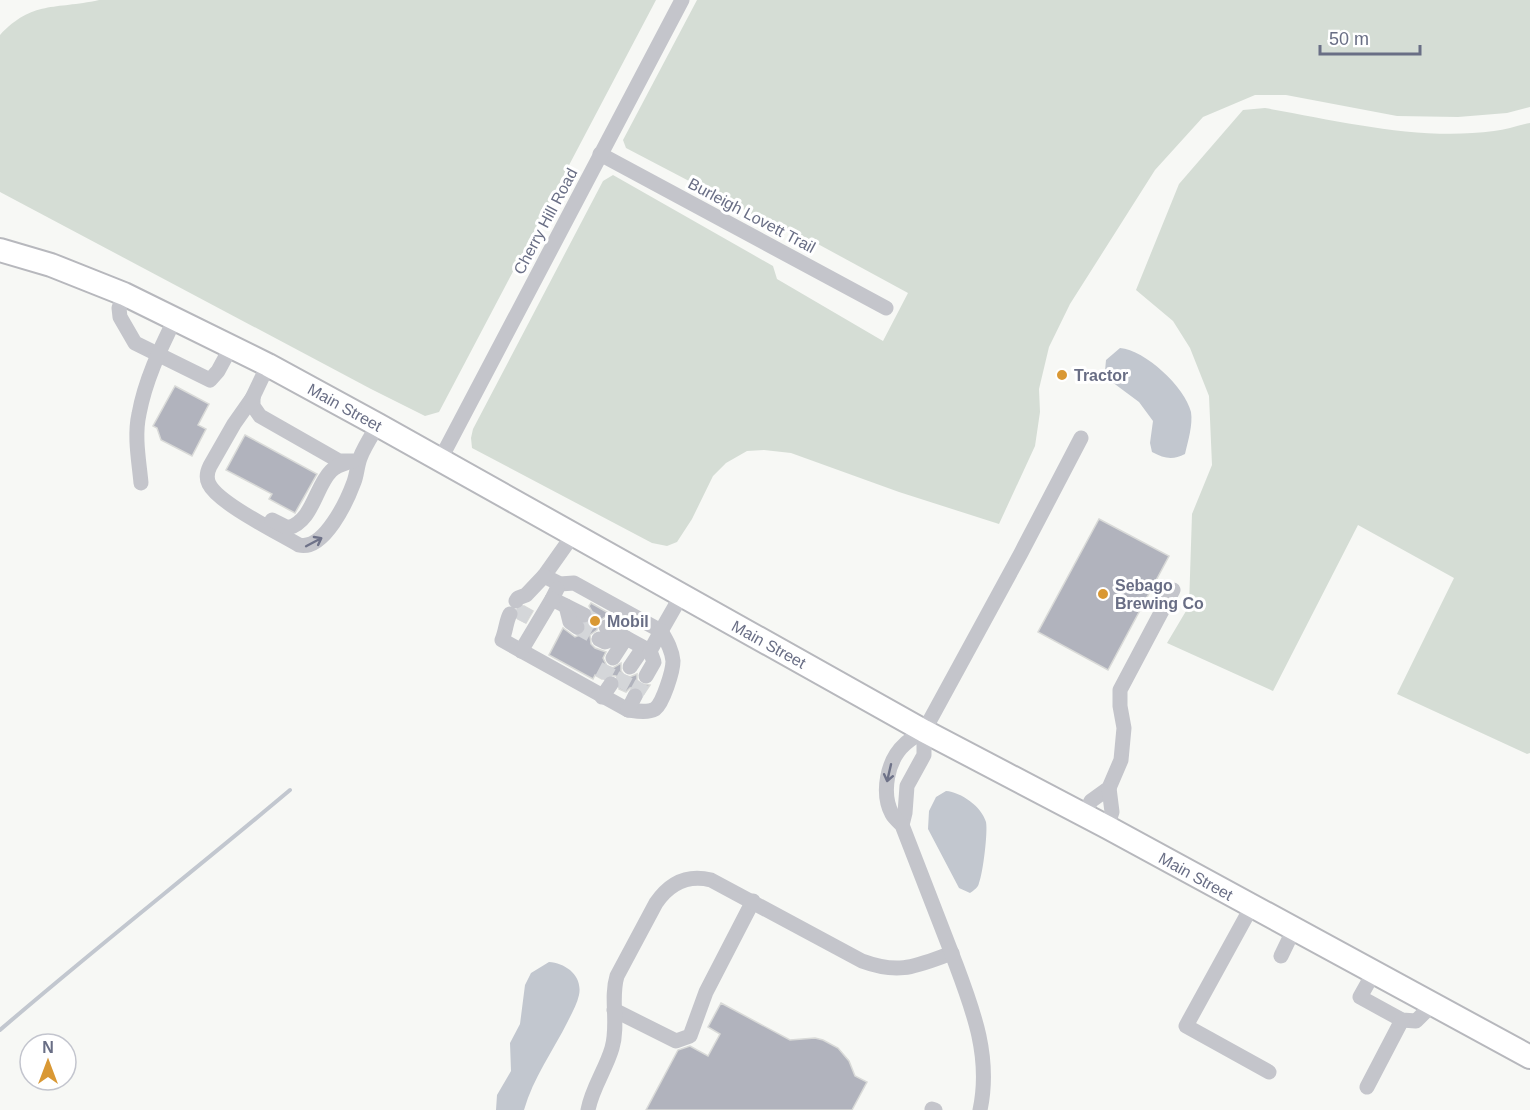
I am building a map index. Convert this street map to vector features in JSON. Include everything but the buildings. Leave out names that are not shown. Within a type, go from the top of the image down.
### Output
[{"type":"highway","name":"Main Street","points":[[0,250],[51,265],[124,294],[267,365],[924,731],[1107,827],[1530,1057]]},
{"type":"street","name":"Cherry Hill Road","points":[[440,460],[682,0]]},
{"type":"street","name":"Burleigh Lovett Trail","points":[[600,154],[886,309]]},
{"type":"street","points":[[124,294],[119,308],[126,328],[135,343],[157,354],[210,380],[218,371],[231,347]]},
{"type":"street","points":[[141,483],[138,415],[157,354],[175,319]]},
{"type":"street","points":[[267,365],[240,428],[217,470],[217,477],[224,488],[284,527],[291,527],[302,521],[331,471],[354,460],[378,425]]},
{"type":"street","points":[[252,397],[260,416],[339,461],[354,460]]},
{"type":"street","points":[[252,397],[207,473],[207,481],[218,496],[305,547],[322,538],[329,530],[354,484],[354,460]]},
{"type":"street","points":[[980,1110],[984,1081],[983,1052],[969,998],[902,825],[892,815],[887,782],[892,760],[904,744],[924,731],[1081,438]]},
{"type":"street","points":[[544,576],[560,584],[574,583],[661,631],[670,645],[673,663],[662,701],[654,710],[640,712],[615,695],[502,640],[517,611],[573,535]]},
{"type":"street","points":[[521,651],[559,602],[560,584]]},
{"type":"street","points":[[1084,815],[1091,801],[1109,788],[1118,770],[1123,754],[1124,722],[1120,706],[1120,690],[1173,590]]},
{"type":"street","points":[[603,633],[635,643],[661,631],[681,596]]},
{"type":"street","points":[[559,602],[581,621]]},
{"type":"street","points":[[635,643],[630,667],[635,643]]},
{"type":"street","points":[[902,825],[907,786],[924,755],[924,731]]},
{"type":"street","points":[[1107,827],[1112,812],[1109,788]]},
{"type":"street","points":[[588,1110],[590,1100],[613,1047],[614,987],[617,976],[656,903],[669,888],[683,880],[702,878],[721,885],[862,961],[884,968],[905,968],[952,953]]},
{"type":"street","points":[[614,1010],[675,1041],[690,1036],[706,992],[753,901]]},
{"type":"street","points":[[1252,906],[1186,1026],[1269,1072]]},
{"type":"street","points":[[1281,956],[1294,929]]},
{"type":"street","points":[[1374,972],[1360,997],[1402,1020],[1416,1021],[1433,1004]]},
{"type":"street","points":[[1367,1087],[1402,1020]]},
{"type":"shaded area","points":[[99,0],[656,0],[439,412],[425,416],[0,192],[0,35],[23,16],[34,11]]},
{"type":"shaded area","points":[[697,0],[1530,0],[1530,107],[1507,113],[1458,117],[1397,116],[1286,95],[1255,95],[1203,117],[1155,170],[1070,304],[1049,347],[1039,389],[1040,412],[1035,446],[999,524],[899,492],[791,453],[747,451],[726,463],[713,476],[692,519],[677,542],[667,546],[652,543],[472,448],[473,429],[603,181],[613,175],[773,266],[777,279],[883,341],[908,293],[805,237],[792,235],[626,148],[623,140]]},
{"type":"shaded area","points":[[1265,108],[1408,132],[1494,131],[1530,123],[1530,753],[1527,754],[1397,694],[1454,578],[1358,525],[1273,691],[1167,643],[1189,606],[1192,514],[1212,465],[1209,396],[1190,348],[1173,321],[1136,290],[1179,184],[1243,110]]},
{"type":"shaded area","points":[[1120,348],[1141,355],[1163,371],[1181,392],[1191,412],[1190,433],[1185,454],[1169,458],[1152,452],[1150,443],[1153,421],[1139,402],[1108,379],[1105,371],[1106,360]]},
{"type":"shaded area","points":[[946,791],[958,794],[970,801],[984,816],[986,822],[986,843],[981,878],[976,889],[970,893],[959,888],[928,829],[929,811],[936,797]]},
{"type":"shaded area","points":[[549,962],[567,968],[576,976],[580,988],[577,1002],[538,1076],[524,1110],[496,1110],[497,1095],[511,1071],[510,1043],[520,1024],[525,985],[531,973]]},
{"type":"waterway","points":[[0,1030],[290,790]]},
{"type":"tunnel","points":[[519,620],[526,607]]},
{"type":"tunnel","points":[[584,615],[606,627]]},
{"type":"tunnel","points":[[577,627],[599,639]]},
{"type":"tunnel","points":[[602,679],[613,658]]},
{"type":"tunnel","points":[[619,688],[630,667]]},
{"type":"tunnel","points":[[635,696],[646,676]]},
{"type":"place","name":"Tractor","points":[[1062,375]]},
{"type":"place","name":"Sebago Brewing Co","points":[[1103,594]]},
{"type":"place","name":"Mobil","points":[[595,621]]}]
